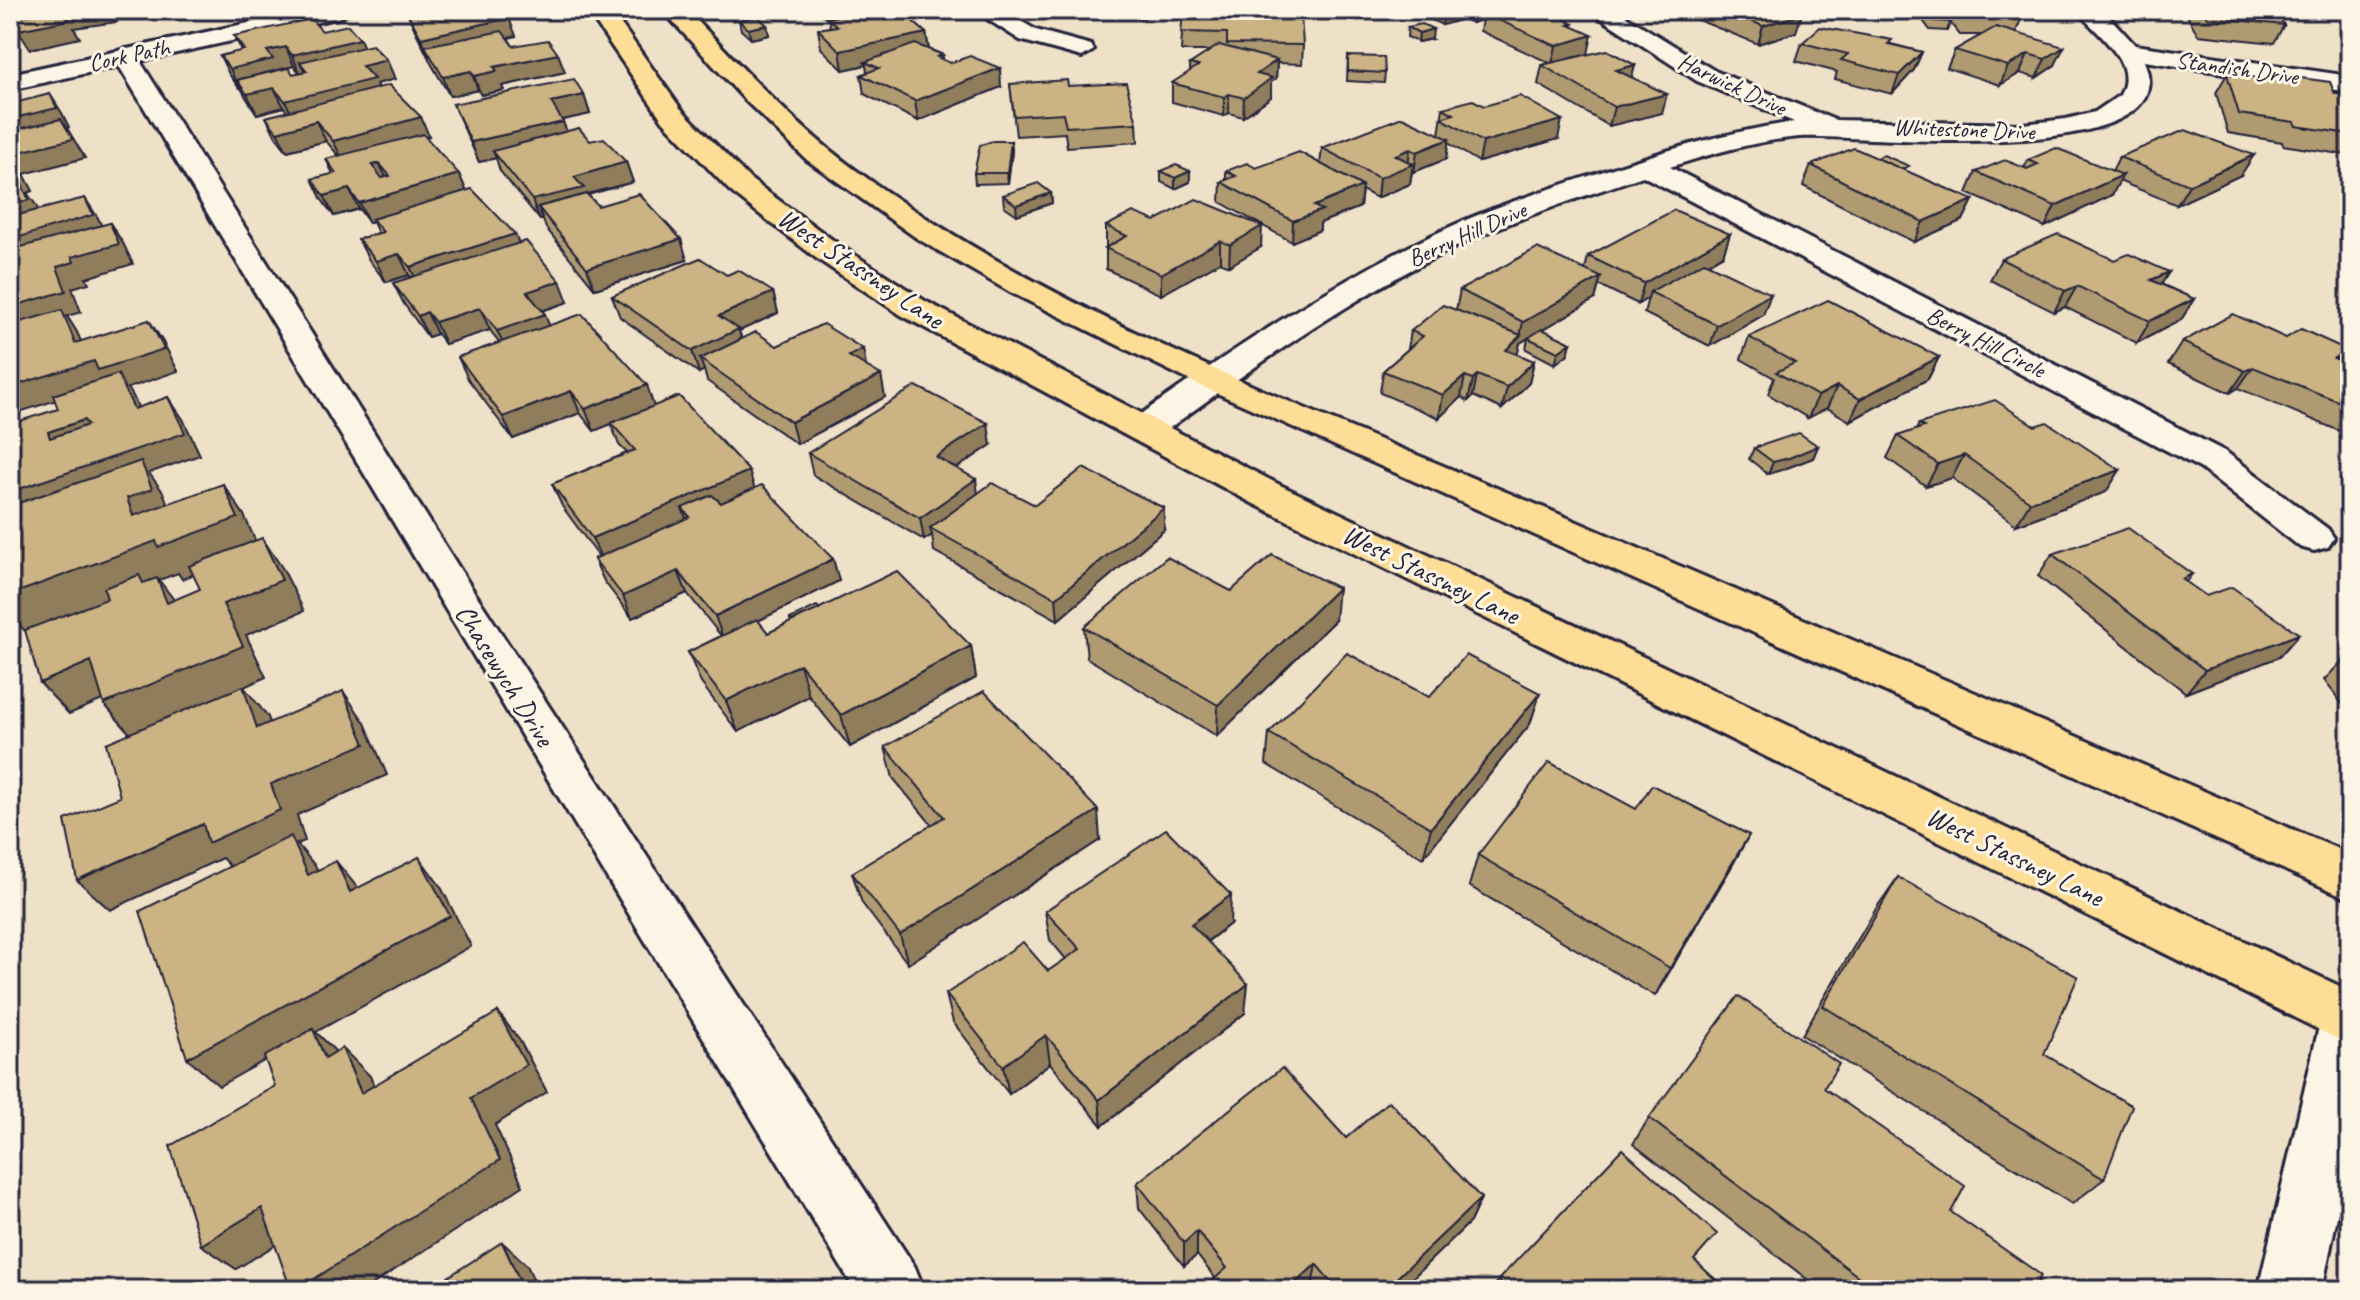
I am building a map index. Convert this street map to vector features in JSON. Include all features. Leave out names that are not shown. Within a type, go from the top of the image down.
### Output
[{"type":"main road","name":"West Stassney Lane","points":[[599,10],[672,115],[740,185],[827,251],[913,308],[1280,501],[2349,1018]]},
{"type":"main road","points":[[674,10],[763,102],[838,171],[953,249],[1086,320],[1213,379],[2350,877]]},
{"type":"street","name":"Cork Path","points":[[10,82],[341,10]]},
{"type":"street","points":[[985,10],[1028,35],[1082,50]]},
{"type":"street","name":"Harwick Drive","points":[[1600,10],[1706,76],[1827,126]]},
{"type":"street","name":"Whitestone Drive","points":[[1827,126],[2003,134],[2074,126],[2109,114],[2129,101],[2138,87],[2135,67],[2089,10]]},
{"type":"street","name":"Standish Drive","points":[[2125,51],[2350,84]]},
{"type":"street","name":"Chasewych Drive","points":[[125,56],[458,600],[892,1290]]},
{"type":"street","name":"Berry Hill Drive","points":[[1144,429],[1213,379],[1387,270],[1450,238],[1527,206],[1645,166],[1749,138],[1827,126]]},
{"type":"street","name":"Berry Hill Circle","points":[[1645,166],[2213,460],[2314,538]]},
{"type":"street","points":[[2290,1290],[2349,1018]]},
{"type":"building","points":[[34,10],[64,10],[69,20],[18,30],[13,18],[36,13]]},
{"type":"building","points":[[504,10],[509,18],[421,38],[407,12]]},
{"type":"building","points":[[865,10],[900,10],[926,33],[840,51],[818,29],[837,26],[828,18]]},
{"type":"building","points":[[1493,10],[1550,10],[1573,24],[1569,25],[1592,35],[1556,46],[1483,13]]},
{"type":"building","points":[[1723,10],[1792,10],[1802,14],[1763,26]]},
{"type":"building","points":[[1962,10],[2014,10],[2022,18],[1967,16]]},
{"type":"building","points":[[2203,10],[2273,10],[2284,25],[2207,17]]},
{"type":"building","points":[[1927,13],[1945,14],[1951,22],[1934,21]]},
{"type":"building","points":[[1183,14],[1301,16],[1303,45],[1227,44],[1227,33],[1181,32]]},
{"type":"building","points":[[757,16],[767,25],[748,29],[739,20]]},
{"type":"building","points":[[311,19],[322,31],[348,25],[360,39],[292,55],[286,47],[267,51],[273,59],[230,69],[220,56],[244,50],[234,36]]},
{"type":"building","points":[[1422,24],[1433,29],[1419,33],[1408,27]]},
{"type":"building","points":[[1820,27],[1892,40],[1888,44],[1922,52],[1899,75],[1841,60],[1848,54],[1802,43]]},
{"type":"building","points":[[1996,27],[2064,47],[2045,59],[2028,54],[2008,66],[1955,50]]},
{"type":"building","points":[[502,31],[513,46],[548,40],[558,54],[494,67],[497,71],[474,76],[471,71],[443,77],[425,46]]},
{"type":"building","points":[[915,44],[943,55],[937,57],[950,63],[970,56],[1000,68],[915,101],[861,75],[879,68],[865,62]]},
{"type":"building","points":[[372,45],[387,60],[362,66],[374,79],[285,101],[274,88],[247,94],[237,80],[288,68],[293,74],[307,71],[300,62]]},
{"type":"building","points":[[1219,45],[1277,60],[1257,74],[1272,78],[1244,98],[1229,94],[1224,97],[1172,83],[1198,66],[1190,64]]},
{"type":"building","points":[[1607,50],[1635,65],[1616,70],[1667,94],[1614,107],[1542,65]]},
{"type":"building","points":[[1348,56],[1384,57],[1385,73],[1348,71]]},
{"type":"building","points":[[2227,74],[2295,83],[2293,77],[2330,82],[2335,94],[2341,94],[2350,116],[2350,134],[2239,114]]},
{"type":"building","points":[[574,79],[584,95],[551,102],[563,122],[471,142],[453,104]]},
{"type":"building","points":[[1067,80],[1068,86],[1126,83],[1137,123],[1066,127],[1063,113],[1014,116],[1010,84]]},
{"type":"building","points":[[389,85],[421,117],[333,141],[316,121],[277,132],[266,117]]},
{"type":"building","points":[[50,94],[57,108],[10,119],[10,104]]},
{"type":"building","points":[[1520,96],[1562,120],[1483,142],[1441,118],[1454,114],[1443,108],[1473,100],[1484,106]]},
{"type":"building","points":[[1402,117],[1449,139],[1417,152],[1410,149],[1395,155],[1413,164],[1379,178],[1322,148]]},
{"type":"building","points":[[61,119],[73,139],[11,154],[20,171],[10,173],[10,131]]},
{"type":"building","points":[[579,128],[590,141],[604,138],[626,162],[574,177],[584,188],[532,200],[493,151]]},
{"type":"building","points":[[2185,130],[2254,155],[2189,185],[2119,157]]},
{"type":"building","points":[[423,134],[459,174],[359,203],[349,189],[324,196],[312,179],[336,173],[326,159]],"holes":[[[379,163],[390,176],[382,178],[372,165]]]},
{"type":"building","points":[[1011,141],[1007,173],[974,173],[980,145]]},
{"type":"building","points":[[1854,148],[1973,200],[1923,222],[1811,165]]},
{"type":"building","points":[[2056,148],[2123,175],[2055,206],[1976,172],[2005,160],[2027,169],[2038,164],[2028,160]]},
{"type":"building","points":[[1299,152],[1362,186],[1314,206],[1322,210],[1293,221],[1221,182],[1236,176],[1226,171],[1247,163],[1256,168]]},
{"type":"building","points":[[1883,155],[1909,166],[1902,169],[1877,158]]},
{"type":"building","points":[[1176,165],[1190,171],[1175,178],[1161,171]]},
{"type":"building","points":[[1038,183],[1051,193],[1016,205],[1003,195]]},
{"type":"building","points":[[22,185],[29,200],[14,204],[18,215],[85,198],[93,215],[10,240],[10,188]]},
{"type":"building","points":[[472,189],[515,234],[410,267],[399,254],[376,261],[358,239],[383,232],[372,219]]},
{"type":"building","points":[[587,194],[598,206],[639,194],[681,239],[587,268],[538,207]]},
{"type":"building","points":[[1196,199],[1262,226],[1230,245],[1220,241],[1161,274],[1105,248],[1127,236],[1106,226],[1133,212],[1155,221]]},
{"type":"building","points":[[1674,210],[1730,234],[1644,283],[1588,256]]},
{"type":"building","points":[[110,223],[119,244],[72,257],[74,262],[57,267],[66,291],[10,307],[10,250]]},
{"type":"building","points":[[2058,234],[2114,260],[2129,254],[2169,272],[2151,280],[2194,299],[2150,321],[2077,286],[2065,291],[2001,259]]},
{"type":"building","points":[[526,241],[560,281],[527,292],[545,314],[497,331],[480,308],[435,322],[427,312],[418,316],[393,283]]},
{"type":"building","points":[[1537,248],[1601,277],[1523,322],[1460,290]]},
{"type":"building","points":[[700,258],[727,275],[738,270],[773,292],[719,316],[739,329],[692,351],[612,296]]},
{"type":"building","points":[[1704,262],[1771,294],[1717,325],[1650,292]]},
{"type":"building","points":[[1828,300],[1939,357],[1860,399],[1837,386],[1818,396],[1776,372],[1795,363],[1749,337]]},
{"type":"building","points":[[1443,305],[1521,335],[1506,350],[1534,361],[1507,387],[1477,375],[1473,379],[1465,376],[1443,395],[1383,371],[1423,336],[1411,331]]},
{"type":"building","points":[[62,310],[75,343],[149,320],[164,349],[98,370],[94,361],[10,387],[10,325]]},
{"type":"building","points":[[582,314],[647,385],[585,409],[571,391],[503,417],[458,357]]},
{"type":"building","points":[[2233,314],[2286,338],[2301,329],[2347,350],[2334,358],[2350,365],[2350,406],[2253,367],[2245,371],[2182,342]]},
{"type":"building","points":[[823,324],[863,349],[849,356],[881,375],[791,422],[700,359],[756,332],[777,346]]},
{"type":"building","points":[[1542,329],[1571,343],[1558,352],[1528,338]]},
{"type":"building","points":[[118,374],[134,409],[168,397],[185,433],[10,492],[10,424],[58,409],[53,395]],"holes":[[[84,420],[88,425],[50,438],[48,432]]]},
{"type":"building","points":[[916,386],[988,423],[936,457],[976,479],[920,518],[808,453]]},
{"type":"building","points":[[679,396],[749,471],[592,538],[552,484],[635,450],[611,423]]},
{"type":"building","points":[[1995,400],[2035,426],[2047,422],[2120,470],[2030,502],[1964,455],[1938,464],[1898,436],[1924,427],[1919,424]]},
{"type":"building","points":[[1799,433],[1818,446],[1773,462],[1754,448]]},
{"type":"building","points":[[141,461],[152,489],[127,498],[133,516],[223,484],[238,518],[158,547],[156,541],[10,595],[10,506]]},
{"type":"building","points":[[1083,468],[1164,508],[1056,598],[930,528],[992,483],[1035,505]]},
{"type":"building","points":[[762,485],[833,559],[715,616],[678,571],[623,596],[594,559],[690,517],[682,508],[712,495],[721,503]]},
{"type":"building","points":[[2128,528],[2192,574],[2182,579],[2206,596],[2232,587],[2299,634],[2205,670],[2052,554]]},
{"type":"building","points":[[262,538],[282,580],[223,604],[243,646],[104,704],[91,661],[40,683],[25,630],[107,599],[104,588],[139,575],[143,583],[157,578],[167,603],[200,589],[189,566]]},
{"type":"building","points":[[1272,555],[1338,588],[1218,705],[1084,627],[1167,557],[1231,591]]},
{"type":"building","points":[[897,571],[971,646],[841,715],[800,664],[726,701],[688,652],[757,619],[768,633]]},
{"type":"building","points":[[817,606],[819,609],[792,621],[790,619]]},
{"type":"building","points":[[1347,653],[1429,697],[1466,655],[1540,693],[1431,828],[1269,733]]},
{"type":"building","points":[[243,686],[257,728],[343,691],[365,744],[271,784],[280,810],[208,843],[203,824],[77,880],[65,820],[120,797],[106,743]]},
{"type":"building","points":[[984,691],[1098,810],[900,935],[852,873],[944,817],[885,747]]},
{"type":"building","points":[[1549,762],[1636,809],[1652,785],[1749,835],[1670,968],[1478,855]]},
{"type":"building","points":[[1166,829],[1231,895],[1191,924],[1248,984],[1099,1100],[1046,1035],[1003,1066],[946,994],[1023,942],[1048,971],[1080,949],[1045,911]]},
{"type":"building","points":[[291,836],[308,875],[336,861],[350,892],[419,857],[450,916],[187,1058],[140,911]]},
{"type":"building","points":[[1898,877],[2078,977],[2044,1054],[2132,1106],[2104,1179],[1823,1006]]},
{"type":"building","points":[[1738,996],[1839,1064],[1824,1088],[1965,1186],[1951,1212],[2041,1275],[2034,1290],[1876,1290],[1649,1118]]},
{"type":"building","points":[[498,1012],[526,1065],[471,1098],[500,1160],[297,1290],[291,1290],[262,1208],[201,1245],[170,1146],[275,1086],[264,1057],[313,1029],[325,1058],[342,1048],[361,1093]]},
{"type":"building","points":[[1282,1068],[1346,1138],[1389,1101],[1481,1198],[1384,1290],[1338,1290],[1316,1264],[1288,1290],[1202,1290],[1227,1268],[1197,1231],[1184,1243],[1137,1183]]},
{"type":"building","points":[[1622,1149],[1717,1234],[1694,1260],[1727,1290],[1508,1290],[1498,1280]]},
{"type":"building","points":[[502,1242],[524,1290],[428,1290]]}]
